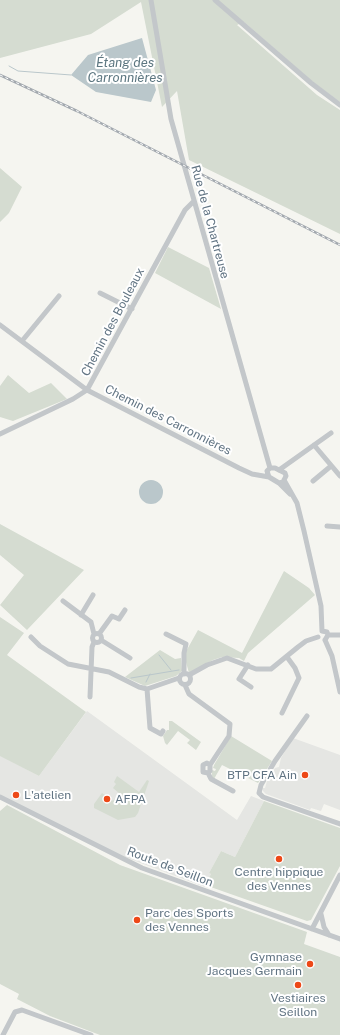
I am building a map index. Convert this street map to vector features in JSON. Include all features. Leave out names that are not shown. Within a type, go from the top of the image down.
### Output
[{"type":"street","name":"Rue de la Chartreuse","points":[[150,0],[171,119],[264,447],[274,471],[282,482]]},
{"type":"street","points":[[215,0],[311,83],[340,105]]},
{"type":"street","name":"Chemin des Bouleaux","points":[[0,434],[73,399],[87,390],[185,210],[194,201]]},
{"type":"street","points":[[100,294],[132,309]]},
{"type":"street","points":[[22,341],[59,296]]},
{"type":"street","name":"Chemin des Carronnières","points":[[0,325],[87,390],[252,474],[274,471]]},
{"type":"street","points":[[322,631],[318,592],[296,503],[274,471],[296,458],[331,433]]},
{"type":"street","points":[[314,445],[340,476]]},
{"type":"street","points":[[313,482],[331,466]]},
{"type":"street","points":[[327,526],[340,526]]},
{"type":"street","points":[[81,615],[93,595]]},
{"type":"street","points":[[63,601],[91,622],[101,640],[130,658]]},
{"type":"street","points":[[90,697],[92,647],[94,642],[92,638],[112,616],[119,619],[125,610]]},
{"type":"street","points":[[322,631],[325,631],[328,635],[340,636]]},
{"type":"street","points":[[31,637],[40,646],[68,664],[109,672],[130,684],[147,688],[187,675],[223,658],[232,659],[256,669],[271,669],[306,641],[318,637],[318,634],[322,631]]},
{"type":"street","points":[[166,634],[186,644],[184,653],[187,675],[190,681],[185,685]]},
{"type":"street","points":[[324,640],[328,635]]},
{"type":"street","points":[[318,637],[320,640],[324,640],[338,670],[340,692]]},
{"type":"street","points":[[94,642],[98,643],[101,640]]},
{"type":"street","points":[[282,713],[299,678],[295,668],[287,657]]},
{"type":"street","points":[[248,665],[239,679],[251,687]]},
{"type":"street","points":[[179,678],[181,683],[185,685],[189,694],[230,724],[229,736],[210,765],[211,770],[208,773]]},
{"type":"street","points":[[147,688],[150,728],[161,734],[163,731]]},
{"type":"street","points":[[306,716],[261,785],[259,793],[263,797],[340,824]]},
{"type":"street","points":[[210,765],[206,763],[199,768],[203,772],[208,773],[211,779],[233,791]]},
{"type":"street","name":"Route de Seillon","points":[[0,797],[142,868],[340,939]]},
{"type":"street","points":[[312,929],[340,875]]},
{"type":"street","points":[[321,913],[324,928],[329,935]]},
{"type":"street","points":[[3,1035],[15,1012],[18,1010],[48,1018],[91,1035]]},
{"type":"shaded area","points":[[0,0],[340,0],[340,102],[313,82],[244,22],[237,25],[317,95],[340,110],[340,234],[189,160],[177,91],[162,107],[141,2],[91,34],[0,58]]},
{"type":"shaded area","points":[[0,168],[22,187],[9,213],[0,222]]},
{"type":"shaded area","points":[[168,247],[209,268],[221,309],[155,273]]},
{"type":"shaded area","points":[[8,375],[29,393],[51,383],[67,399],[13,421],[0,417],[0,386]]},
{"type":"shaded area","points":[[0,524],[84,570],[27,630],[0,605],[24,575],[0,555]]},
{"type":"shaded area","points":[[284,571],[309,588],[315,595],[248,653],[244,661],[239,658],[222,657],[213,660],[189,673],[184,655],[198,630],[242,653]]},
{"type":"shaded area","points":[[0,617],[24,633],[7,655],[86,712],[39,776],[0,756]]},
{"type":"shaded area","points":[[160,650],[175,659],[181,658],[182,671],[176,676],[145,686],[125,677]]},
{"type":"shaded area","name":"AFPA","points":[[87,711],[237,820],[251,796],[264,801],[235,857],[221,851],[209,873],[211,874],[205,887],[114,853],[0,795],[0,755],[39,776]]},
{"type":"shaded area","points":[[169,721],[172,721],[201,742],[196,750],[187,743],[190,740],[178,731],[167,745],[165,743],[163,736],[167,730],[169,730]]},
{"type":"shaded area","points":[[231,736],[272,761],[258,783],[222,765],[214,779],[212,777],[212,770],[215,771],[216,769],[213,768],[214,765]]},
{"type":"shaded area","name":"BTP CFA Ain","points":[[293,738],[340,755],[340,810],[324,804],[321,811],[311,808],[310,810],[266,794],[263,791],[262,788],[265,788],[267,781],[275,768],[279,767],[281,758]]},
{"type":"shaded area","points":[[117,776],[139,792],[147,780],[149,781],[138,813],[135,817],[118,820],[94,808],[94,804],[102,793],[113,801],[119,793],[113,788],[116,784],[114,782]]},
{"type":"shaded area","name":"Centre hippique des Vennes","points":[[264,801],[340,828],[340,866],[311,920],[307,921],[205,885],[211,874],[209,873],[221,851],[235,857]]},
{"type":"shaded area","name":"Parc des Sports des Vennes","points":[[7,805],[120,865],[307,932],[304,944],[340,957],[340,1035],[100,1035],[50,1016],[17,999],[19,994],[0,984],[0,811]]},
{"type":"water","name":"Étang des Carronnières","points":[[142,38],[156,90],[151,102],[96,92],[71,75],[88,55]]},
{"type":"water","points":[[151,480],[156,481],[162,487],[162,497],[156,503],[151,504],[146,503],[140,497],[139,492],[140,487],[146,481]]},
{"type":"waterway","points":[[9,66],[18,71],[71,75]]},
{"type":"waterway","points":[[159,655],[171,670]]},
{"type":"waterway","points":[[131,678],[179,670]]},
{"type":"waterway","points":[[146,682],[150,674]]},
{"type":"railway","points":[[0,75],[77,111],[340,245]]},
{"type":"place","name":"BTP CFA Ain","points":[[305,775]]},
{"type":"place","name":"L'atelien","points":[[16,795]]},
{"type":"place","name":"AFPA","points":[[107,799]]},
{"type":"place","name":"Centre hippique des Vennes","points":[[279,859]]},
{"type":"place","name":"Parc des Sports des Vennes","points":[[137,920]]},
{"type":"place","name":"Gymnase Jacques Germain","points":[[310,964]]},
{"type":"place","name":"Vestiaires Seillon","points":[[298,985]]}]
